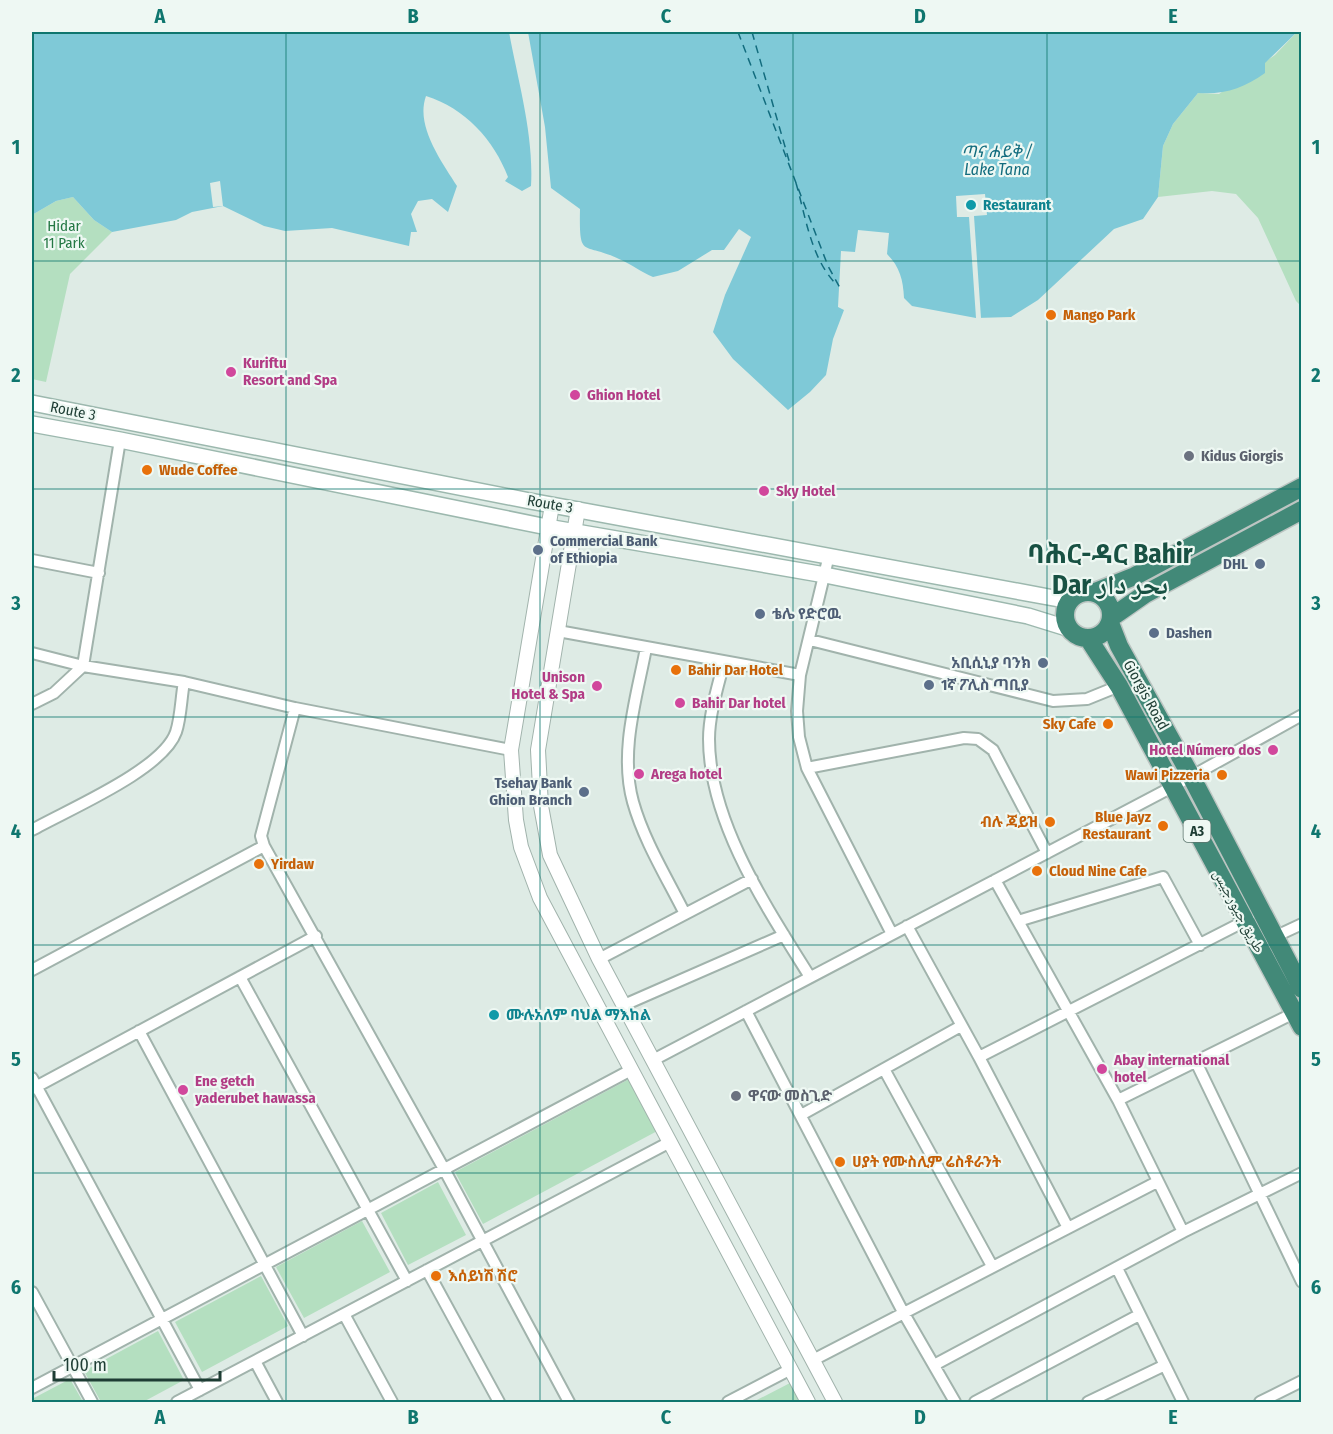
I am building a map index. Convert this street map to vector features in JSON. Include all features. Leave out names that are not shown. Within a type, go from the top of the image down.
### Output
[{"type":"highway","points":[[1302,487],[1136,576],[1095,592],[1079,594],[1070,601],[1065,615],[1070,629],[1081,637],[1088,638],[1101,634],[1111,620],[1145,594],[1302,510]]},
{"type":"highway","points":[[1198,543],[1207,561]]},
{"type":"highway","name":"A3","points":[[1095,592],[1106,599],[1111,620]]},
{"type":"highway","name":"Giorgis Road","points":[[1111,620],[1119,646],[1191,776],[1253,917]]},
{"type":"highway","name":"طريق جيورجيس","points":[[1088,638],[1119,686],[1174,786],[1253,917],[1266,941],[1298,1020]]},
{"type":"highway","name":"A3","points":[[1266,941],[1302,989]]},
{"type":"main road","name":"Route 3","points":[[32,403],[237,441],[552,505],[1070,601]]},
{"type":"main road","points":[[86,434],[91,414]]},
{"type":"main road","points":[[32,424],[547,527],[825,575],[1028,616],[1070,629]]},
{"type":"main road","points":[[232,463],[237,441]]},
{"type":"street","points":[[32,704],[54,693],[83,666],[120,440]]},
{"type":"street","points":[[552,505],[510,750],[513,802],[521,847],[540,898],[576,971],[808,1402]]},
{"type":"street","points":[[578,509],[538,750],[541,806],[550,855],[599,959],[655,1059],[835,1402]]},
{"type":"street","points":[[829,555],[800,675],[798,728],[807,768],[892,934]]},
{"type":"street","points":[[32,560],[99,573]]},
{"type":"street","points":[[531,626],[800,675]]},
{"type":"street","points":[[810,640],[1053,701],[1087,699],[1119,686]]},
{"type":"street","points":[[646,648],[630,736],[629,771],[633,800],[645,835],[685,914]]},
{"type":"street","points":[[32,653],[83,666],[184,682],[296,708],[510,750],[538,750]]},
{"type":"street","points":[[724,662],[709,736],[711,771],[720,808],[752,879],[810,977]]},
{"type":"street","points":[[32,830],[126,779],[165,752],[176,732],[184,682]]},
{"type":"street","points":[[296,708],[261,836],[264,846],[444,1169],[569,1402]]},
{"type":"street","points":[[32,1388],[631,1070],[1174,786],[1302,715]]},
{"type":"street","points":[[807,768],[964,738],[978,739],[993,750],[1047,853]]},
{"type":"street","points":[[32,970],[264,846]]},
{"type":"street","points":[[1018,921],[1163,877],[1200,945]]},
{"type":"street","points":[[576,971],[752,879]]},
{"type":"street","points":[[995,880],[1118,1100],[1183,1233]]},
{"type":"street","points":[[979,1057],[1253,917]]},
{"type":"street","points":[[1266,941],[1302,924]]},
{"type":"street","points":[[907,926],[979,1057],[1067,1226]]},
{"type":"street","points":[[624,1005],[784,935]]},
{"type":"street","points":[[200,1390],[33,1084],[139,1031],[316,936]]},
{"type":"street","points":[[240,977],[407,1281]]},
{"type":"street","points":[[746,1011],[903,1312],[936,1364],[955,1402]]},
{"type":"street","points":[[1118,1100],[1196,1062],[1298,1020]]},
{"type":"street","points":[[801,1115],[961,1026]]},
{"type":"street","points":[[139,1031],[303,1336]]},
{"type":"street","points":[[1196,1062],[1302,1282]]},
{"type":"street","points":[[884,1069],[992,1266]]},
{"type":"street","points":[[177,1402],[691,1131]]},
{"type":"street","points":[[936,1364],[1260,1192],[1302,1173]]},
{"type":"street","points":[[728,1402],[813,1360],[1067,1226],[1157,1182]]},
{"type":"street","points":[[706,1214],[729,1202]]},
{"type":"street","points":[[1117,1268],[1183,1402]]},
{"type":"street","points":[[427,1270],[499,1402]]},
{"type":"street","points":[[32,1292],[92,1402]]},
{"type":"street","points":[[344,1314],[392,1402]]},
{"type":"street","points":[[975,1402],[1139,1315]]},
{"type":"street","points":[[255,1361],[277,1402]]},
{"type":"street","points":[[1088,1402],[1163,1365]]},
{"type":"street","points":[[1260,1402],[1302,1381]]},
{"type":"green space","points":[[1297,32],[1301,32],[1301,306],[1296,301],[1258,218],[1236,194],[1212,191],[1158,197],[1163,146],[1173,124],[1198,93],[1219,94],[1275,55]]},
{"type":"green space","name":"Hidar 11 Park","points":[[73,197],[94,220],[112,232],[70,274],[46,382],[32,379],[32,215],[56,201]]},
{"type":"green space","points":[[633,1077],[661,1129],[483,1224],[455,1172]]},
{"type":"green space","points":[[438,1182],[466,1235],[408,1265],[381,1213]]},
{"type":"green space","points":[[362,1221],[390,1272],[304,1318],[276,1267]]},
{"type":"green space","points":[[261,1276],[288,1326],[202,1372],[175,1322]]},
{"type":"green space","points":[[158,1331],[184,1380],[143,1402],[101,1402],[84,1371]]},
{"type":"green space","points":[[70,1379],[83,1402],[32,1402],[32,1399]]},
{"type":"green space","points":[[790,1383],[800,1402],[753,1402]]},
{"type":"water","points":[[32,32],[509,32],[528,128],[531,186],[522,191],[505,181],[508,177],[502,163],[495,150],[476,127],[453,109],[426,96],[424,119],[427,131],[438,155],[457,186],[448,212],[432,199],[418,201],[411,214],[417,232],[411,232],[409,246],[332,228],[285,231],[264,226],[223,206],[192,212],[176,220],[112,232],[94,220],[73,197],[56,201],[32,215]]},
{"type":"water","name":"ጣና ሐይቅ / Lake Tana","points":[[528,32],[1297,32],[1265,63],[1265,73],[1257,78],[1225,92],[1198,93],[1173,124],[1163,146],[1158,197],[1143,219],[1114,229],[1038,300],[1011,317],[976,318],[912,306],[904,298],[900,274],[887,254],[889,233],[858,230],[855,252],[841,251],[838,307],[844,310],[833,339],[826,375],[788,410],[733,359],[713,332],[725,295],[751,237],[739,229],[724,250],[712,250],[678,271],[653,277],[619,259],[586,247],[582,243],[580,209],[551,188],[545,127]]},
{"type":"pier","points":[[220,181],[223,206],[213,207],[210,183]]},
{"type":"pier","points":[[985,194],[987,215],[974,216],[981,318],[976,318],[969,217],[957,217],[956,196]]},
{"type":"ferry route","points":[[738,32],[828,266],[840,288]]},
{"type":"ferry route","points":[[752,32],[790,164]]},
{"type":"ferry route","points":[[796,183],[815,251],[828,275],[837,285]]},
{"type":"place","name":"Restaurant","points":[[971,205]]},
{"type":"place","name":"Mango Park","points":[[1051,315]]},
{"type":"place","name":"Kuriftu Resort and Spa","points":[[231,372]]},
{"type":"place","name":"Ghion Hotel","points":[[575,395]]},
{"type":"place","name":"Kidus Giorgis","points":[[1189,456]]},
{"type":"place","name":"Wude Coffee","points":[[147,470]]},
{"type":"place","name":"Sky Hotel","points":[[764,491]]},
{"type":"place","name":"Commercial Bank of Ethiopia","points":[[538,550]]},
{"type":"place","name":"DHL","points":[[1260,564]]},
{"type":"place","name":"ቴሌ የድሮዉ","points":[[760,614]]},
{"type":"place","name":"Dashen","points":[[1154,633]]},
{"type":"place","name":"አቢሲኒያ ባንክ","points":[[1043,663]]},
{"type":"place","name":"Bahir Dar Hotel","points":[[676,670]]},
{"type":"place","name":"1ኛ ፖሊስ ጣቢያ","points":[[929,685]]},
{"type":"place","name":"Unison Hotel & Spa","points":[[597,686]]},
{"type":"place","name":"Bahir Dar hotel","points":[[680,703]]},
{"type":"place","name":"Sky Cafe","points":[[1108,724]]},
{"type":"place","name":"Hotel Número dos","points":[[1273,750]]},
{"type":"place","name":"Arega hotel","points":[[639,774]]},
{"type":"place","name":"Wawi Pizzeria","points":[[1222,775]]},
{"type":"place","name":"Tsehay Bank Ghion Branch","points":[[584,792]]},
{"type":"place","name":"ብሉ ጃይዝ","points":[[1050,822]]},
{"type":"place","name":"Blue Jayz Restaurant","points":[[1163,826]]},
{"type":"place","name":"Yirdaw","points":[[259,864]]},
{"type":"place","name":"Cloud Nine Cafe","points":[[1037,871]]},
{"type":"place","name":"ሙሉአለም ባህል ማእከል","points":[[494,1015]]},
{"type":"place","name":"Abay international hotel","points":[[1102,1069]]},
{"type":"place","name":"Ene getch yaderubet hawassa","points":[[183,1090]]},
{"type":"place","name":"ዋናው መስጊድ","points":[[736,1096]]},
{"type":"place","name":"ሀያት የሙስሊም ሬስቶራንት","points":[[840,1162]]},
{"type":"place","name":"እሰይነሽ ሽሮ","points":[[436,1276]]},
{"type":"district","name":"ባሕር-ዳር Bahir Dar بحر دار","points":[[1110,570]]}]
